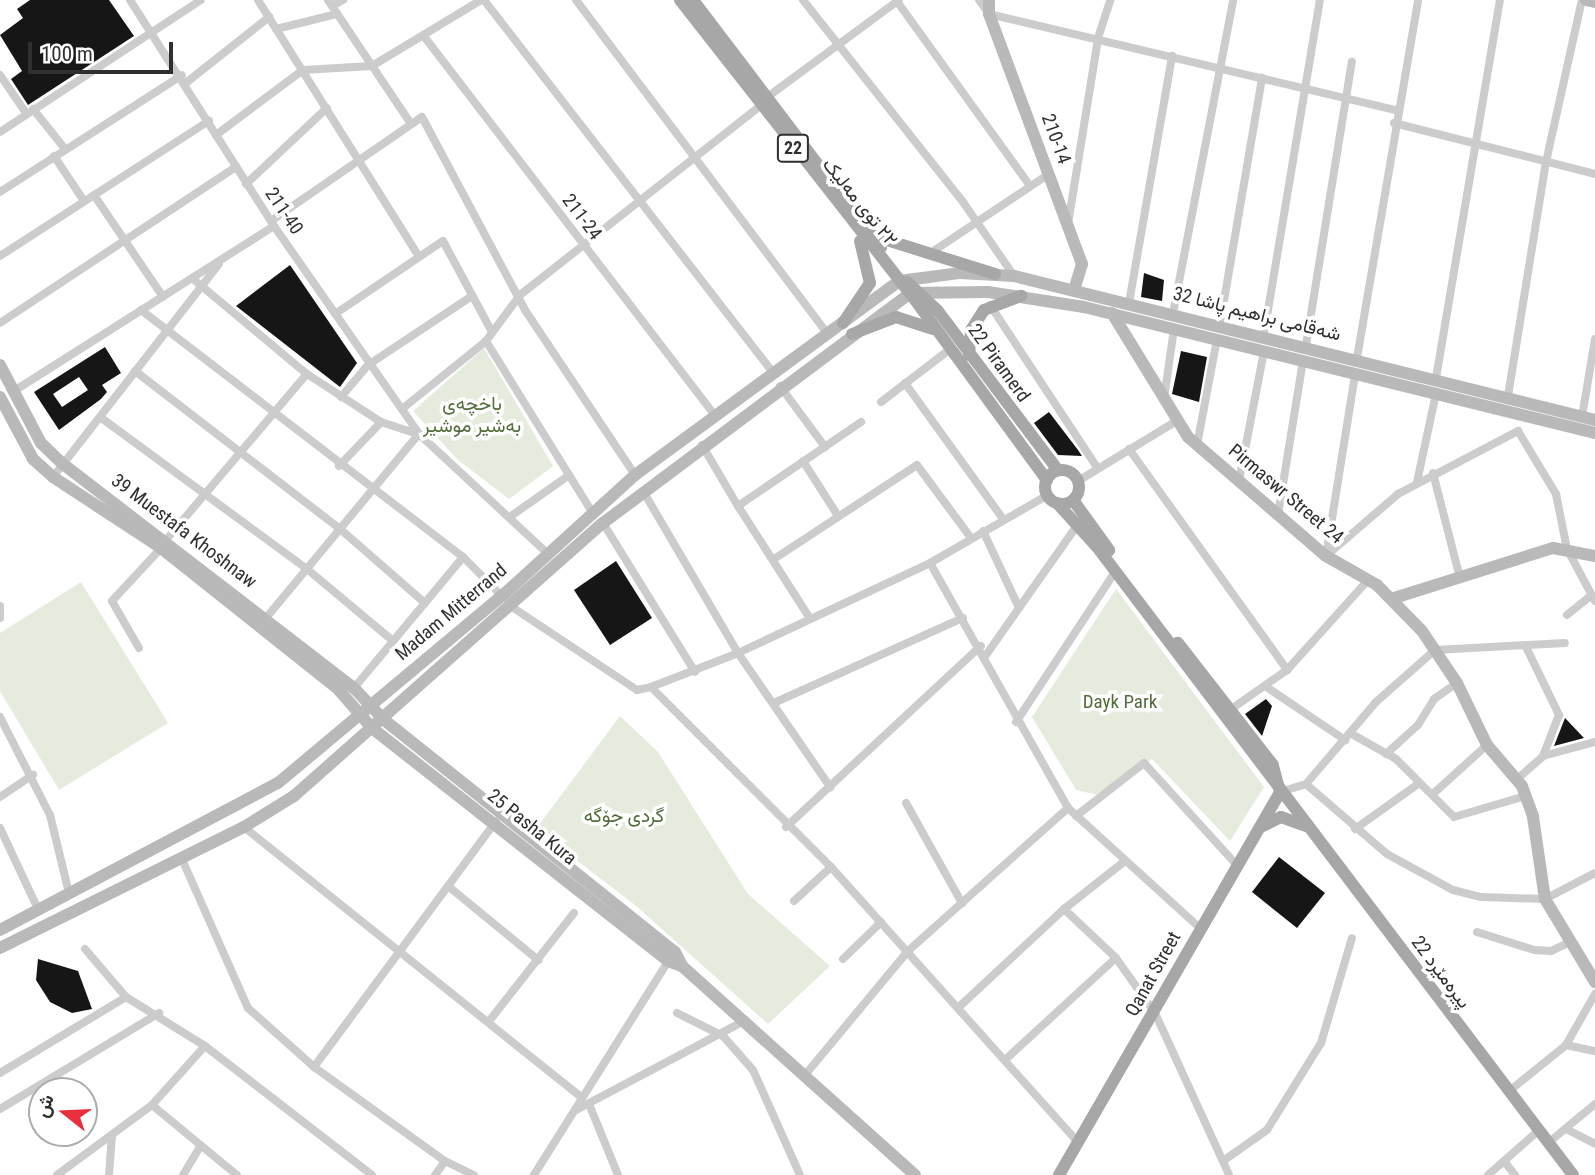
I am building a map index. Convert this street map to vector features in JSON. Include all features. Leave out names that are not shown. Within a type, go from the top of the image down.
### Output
[{"type":"main road","name":"٢٢ توی مەلیک","points":[[680,0],[910,287]]},
{"type":"main road","name":"٢٢ توی مەلیک","points":[[693,0],[854,228],[910,287]]},
{"type":"main road","name":"210-14","points":[[989,0],[989,14],[1083,271],[1074,291]]},
{"type":"main road","points":[[1584,0],[1595,2]]},
{"type":"main road","points":[[843,323],[861,302],[871,277],[854,228]]},
{"type":"main road","points":[[871,235],[926,255],[995,274]]},
{"type":"main road","name":"شەقامی براهیم پاشا 32","points":[[910,287],[995,274],[1014,276],[1264,334],[1589,418]]},
{"type":"main road","points":[[910,287],[934,330],[1047,480],[1052,499],[1073,500],[1078,481],[1058,470],[1047,480]]},
{"type":"main road","name":"شەقامی براهیم پاشا 32","points":[[910,287],[1021,296],[1112,313],[1595,433]]},
{"type":"main road","name":"Madam Mitterrand","points":[[0,930],[219,819],[278,783],[502,596],[548,554],[643,491],[702,445],[828,334],[910,287]]},
{"type":"main road","name":"Madam Mitterrand","points":[[0,948],[244,827],[294,796],[512,607],[598,519],[635,475],[716,417],[852,334],[910,287]]},
{"type":"main road","name":"22 Piramerd","points":[[910,287],[1058,470]]},
{"type":"main road","points":[[970,358],[971,330],[990,304],[1021,296]]},
{"type":"main road","name":"Pirmaswr Street 24","points":[[1112,313],[1175,422],[1197,445],[1326,556],[1369,579],[1391,599],[1435,650],[1457,683],[1487,746],[1517,779],[1526,796],[1545,899],[1595,982]]},
{"type":"main road","points":[[852,334],[896,317],[934,330]]},
{"type":"main road","name":"39 Muestafa Khoshnaw","points":[[0,365],[41,443],[63,464],[366,710]]},
{"type":"main road","name":"39 Muestafa Khoshnaw","points":[[0,397],[33,459],[53,477],[164,544],[266,618],[354,688],[366,710]]},
{"type":"main road","name":"22 پیرەمێرد","points":[[1052,499],[1078,524],[1115,572],[1573,1175]]},
{"type":"main road","name":"22 پیرەمێرد","points":[[1073,500],[1277,772],[1280,792]]},
{"type":"main road","points":[[1391,599],[1545,550],[1567,549],[1595,556]]},
{"type":"main road","name":"25 Pasha Kura","points":[[366,710],[383,719],[675,952],[682,966]]},
{"type":"main road","name":"25 Pasha Kura","points":[[366,710],[372,728],[496,821],[668,961],[682,966],[746,1020],[907,1173]]},
{"type":"main road","name":"Qanat Street","points":[[1059,1175],[1155,1013],[1235,863],[1280,792]]},
{"type":"main road","points":[[1248,841],[1275,818],[1306,826]]},
{"type":"street","name":"211-40","points":[[130,0],[184,79],[272,224],[419,435]]},
{"type":"street","points":[[0,132],[154,34],[201,0]]},
{"type":"street","points":[[258,0],[419,257]]},
{"type":"street","points":[[276,29],[332,7],[342,0]]},
{"type":"street","points":[[216,135],[303,70],[372,66],[482,0],[777,380],[825,447]]},
{"type":"street","points":[[576,0],[828,334]]},
{"type":"street","points":[[803,0],[977,221],[1014,276]]},
{"type":"street","points":[[402,409],[486,341],[520,295],[696,159],[763,102],[897,0],[1030,186]]},
{"type":"street","points":[[979,0],[989,14],[1396,110]]},
{"type":"street","points":[[1068,226],[1098,38],[1110,0]]},
{"type":"street","points":[[1173,313],[1216,67],[1233,0]]},
{"type":"street","points":[[1264,334],[1320,0]]},
{"type":"street","points":[[1357,358],[1396,110],[1418,0]]},
{"type":"street","points":[[1436,378],[1500,0]]},
{"type":"street","points":[[1508,396],[1546,162],[1584,0]]},
{"type":"street","points":[[332,7],[411,124]]},
{"type":"street","points":[[0,192],[65,149],[184,79],[269,17]]},
{"type":"street","name":"211-24","points":[[423,35],[716,417]]},
{"type":"street","points":[[1129,303],[1172,56]]},
{"type":"street","points":[[1306,345],[1352,62]]},
{"type":"street","points":[[0,75],[65,149]]},
{"type":"street","points":[[1220,324],[1262,78]]},
{"type":"street","points":[[246,184],[327,108]]},
{"type":"street","points":[[14,391],[222,259],[422,117],[520,295],[635,475]]},
{"type":"street","points":[[0,256],[209,121]]},
{"type":"street","points":[[1394,123],[1595,174]]},
{"type":"street","points":[[54,156],[84,201]]},
{"type":"street","points":[[0,323],[236,167]]},
{"type":"street","points":[[926,255],[1049,174]]},
{"type":"street","points":[[94,195],[163,297]]},
{"type":"street","points":[[335,314],[443,241],[492,332]]},
{"type":"street","points":[[53,477],[222,259]]},
{"type":"street","points":[[192,278],[307,374],[381,422],[419,435],[511,516],[548,554]]},
{"type":"street","points":[[341,397],[368,365],[472,296]]},
{"type":"street","points":[[990,304],[1097,467]]},
{"type":"street","points":[[142,310],[339,466],[463,557],[502,596]]},
{"type":"street","points":[[1163,402],[1174,329]]},
{"type":"street","points":[[1197,445],[1217,339]]},
{"type":"street","points":[[1589,418],[1595,339]]},
{"type":"street","points":[[486,341],[568,475],[695,672]]},
{"type":"street","points":[[881,402],[949,350]]},
{"type":"street","points":[[1239,481],[1264,351]]},
{"type":"street","points":[[1278,515],[1303,361]]},
{"type":"street","points":[[135,372],[339,528],[425,603]]},
{"type":"street","points":[[139,648],[112,601],[209,495],[307,374]]},
{"type":"street","points":[[1326,556],[1355,374]]},
{"type":"street","points":[[905,383],[1003,519]]},
{"type":"street","points":[[1417,482],[1436,393]]},
{"type":"street","points":[[100,417],[307,569],[393,641]]},
{"type":"street","points":[[339,466],[381,422]]},
{"type":"street","points":[[738,506],[861,422]]},
{"type":"street","points":[[1078,481],[1175,422]]},
{"type":"street","points":[[1326,556],[1417,482],[1491,449],[1507,433],[1523,435],[1539,459],[1556,494],[1567,549],[1592,599],[1567,615]]},
{"type":"street","points":[[266,618],[371,489],[419,435]]},
{"type":"street","points":[[702,445],[809,617]]},
{"type":"street","points":[[1129,449],[1287,670]]},
{"type":"street","points":[[803,461],[838,516]]},
{"type":"street","points":[[774,559],[917,465],[971,538]]},
{"type":"street","points":[[1433,473],[1460,578]]},
{"type":"street","points":[[511,516],[568,475]]},
{"type":"street","points":[[643,491],[738,653],[776,702],[830,787]]},
{"type":"street","points":[[512,607],[637,690],[695,672],[738,653],[809,617],[930,562],[1003,519],[1052,499]]},
{"type":"street","points":[[986,655],[1078,524]]},
{"type":"street","points":[[983,531],[1019,608]]},
{"type":"street","points":[[354,688],[463,557]]},
{"type":"street","points":[[930,562],[981,646],[1016,722],[1068,808],[1201,929]]},
{"type":"street","points":[[1016,722],[1115,572]]},
{"type":"street","points":[[1230,710],[1287,670],[1369,579]]},
{"type":"street","points":[[776,702],[963,618]]},
{"type":"street","points":[[1280,792],[1306,784],[1348,736],[1435,650],[1565,643]]},
{"type":"street","points":[[786,827],[981,646]]},
{"type":"street","points":[[1526,647],[1559,715],[1543,757]]},
{"type":"street","points":[[1386,754],[1418,725],[1434,699],[1457,683]]},
{"type":"street","points":[[651,687],[786,827],[831,867],[1077,1141]]},
{"type":"street","points":[[1265,687],[1348,736],[1386,754],[1418,784],[1434,793],[1454,817],[1526,796]]},
{"type":"street","points":[[0,718],[33,775],[50,816],[69,893]]},
{"type":"street","points":[[1517,779],[1543,757],[1595,742]]},
{"type":"street","points":[[1434,793],[1487,746]]},
{"type":"street","points":[[1076,816],[1144,763],[1235,863]]},
{"type":"street","points":[[0,797],[33,775]]},
{"type":"street","points":[[1306,784],[1355,829],[1427,880],[1453,890],[1481,897],[1545,899],[1595,873]]},
{"type":"street","points":[[1355,829],[1418,784]]},
{"type":"street","points":[[906,803],[962,903]]},
{"type":"street","points":[[804,1075],[908,951],[1068,808]]},
{"type":"street","points":[[314,1067],[496,821]]},
{"type":"street","points":[[244,827],[489,1020],[586,1101],[618,1175]]},
{"type":"street","points":[[0,828],[37,909]]},
{"type":"street","points":[[180,857],[248,1008],[314,1067],[445,1161],[474,1175]]},
{"type":"street","points":[[959,1007],[1064,909],[1125,861]]},
{"type":"street","points":[[794,901],[831,867]]},
{"type":"street","points":[[448,886],[538,960]]},
{"type":"street","points":[[1064,909],[1116,958],[1155,1013],[1229,1175]]},
{"type":"street","points":[[489,1020],[574,913]]},
{"type":"street","points":[[844,959],[881,922]]},
{"type":"street","points":[[1476,932],[1534,950],[1551,951],[1570,942]]},
{"type":"street","points":[[1223,1161],[1267,1130],[1321,1043],[1352,938]]},
{"type":"street","points":[[85,949],[126,997],[159,1013],[205,1046],[372,1175]]},
{"type":"street","points":[[1006,1059],[1116,958]]},
{"type":"street","points":[[586,1101],[668,961]]},
{"type":"street","points":[[1508,1092],[1566,1045],[1595,994]]},
{"type":"street","points":[[0,1073],[126,997]]},
{"type":"street","points":[[0,1109],[159,1013]]},
{"type":"street","points":[[677,1013],[723,1036],[753,1070],[800,1175]]},
{"type":"street","points":[[534,1175],[574,1111],[586,1101],[723,1036],[746,1020]]},
{"type":"street","points":[[1566,1045],[1595,1051]]},
{"type":"street","points":[[57,1175],[152,1105],[205,1046]]},
{"type":"street","points":[[1548,1143],[1595,1104]]},
{"type":"street","points":[[152,1105],[237,1175]]},
{"type":"street","points":[[1566,1129],[1594,1142]]},
{"type":"street","points":[[1488,1175],[1538,1131]]},
{"type":"street","points":[[108,1175],[112,1135]]},
{"type":"street","points":[[183,1175],[200,1147]]},
{"type":"street","points":[[435,1175],[445,1161]]},
{"type":"street","points":[[1504,1161],[1515,1175]]},
{"type":"green space","name":"باخچەی بەشیر موشیر","points":[[484,348],[553,466],[509,499],[458,460],[413,411]]},
{"type":"green space","points":[[81,582],[168,723],[59,790],[0,691],[0,633]]},
{"type":"green space","name":"Dayk Park","points":[[1116,589],[1264,787],[1230,841],[1152,759],[1098,795],[1076,790],[1032,717]]},
{"type":"green space","name":"گردی جۆگە","points":[[620,716],[658,752],[748,894],[830,966],[768,1024],[635,905],[536,829]]},
{"type":"building","points":[[30,0],[109,0],[134,36],[28,105],[11,79],[22,71],[0,35],[23,18],[17,9]]},
{"type":"building","points":[[290,265],[357,363],[340,387],[236,306]]},
{"type":"building","points":[[1144,273],[1164,280],[1162,301],[1141,297]]},
{"type":"building","points":[[105,347],[121,373],[102,385],[107,392],[101,399],[59,430],[34,392]],"holes":[[[79,377],[88,390],[62,407],[53,394]]]},
{"type":"building","points":[[1181,351],[1207,357],[1199,402],[1172,394]]},
{"type":"building","points":[[1049,412],[1082,456],[1058,455],[1034,423]]},
{"type":"building","points":[[616,561],[652,618],[610,645],[574,590]]},
{"type":"building","points":[[1266,699],[1272,706],[1262,736],[1245,714]]},
{"type":"building","points":[[1565,718],[1584,738],[1554,746]]},
{"type":"building","points":[[1279,857],[1325,893],[1297,928],[1252,892]]},
{"type":"building","points":[[38,959],[78,971],[92,1009],[72,1013],[50,1002],[36,980]]}]
